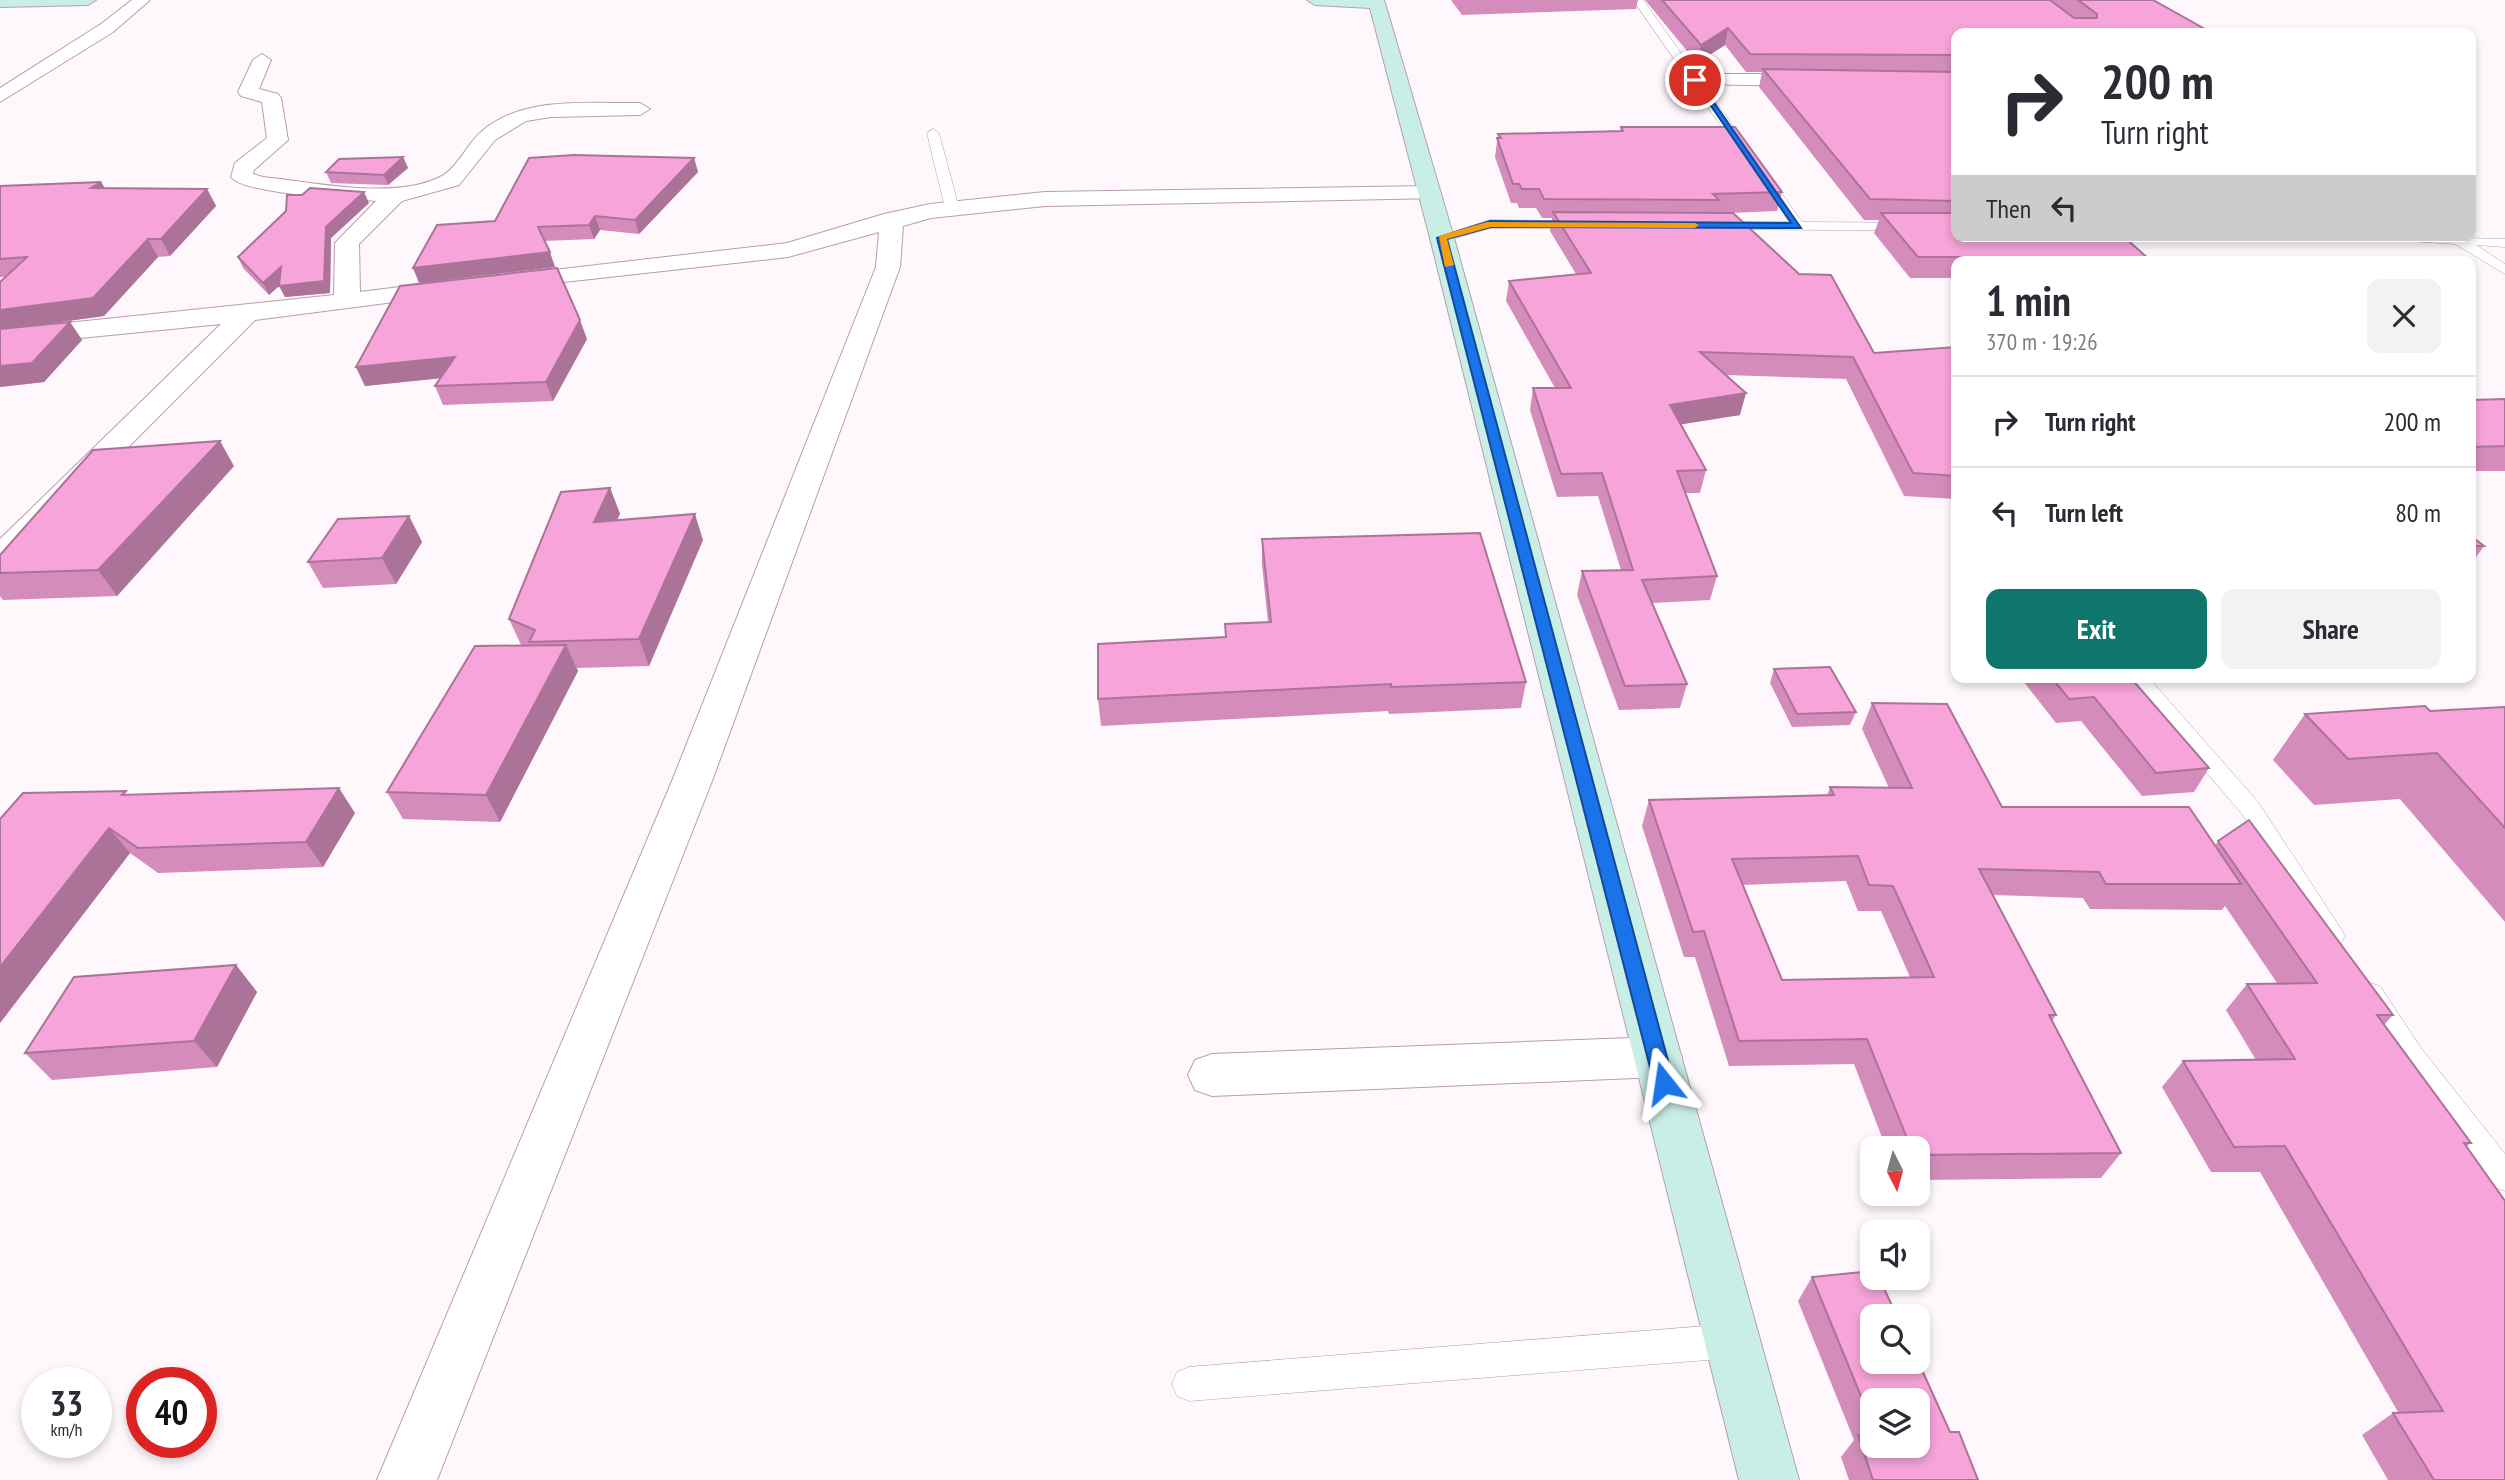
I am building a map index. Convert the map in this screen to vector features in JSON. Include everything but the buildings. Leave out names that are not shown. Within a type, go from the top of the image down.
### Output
[{"type":"street","points":[[0,2],[88,0]]},
{"type":"street","points":[[0,96],[107,28],[142,0]]},
{"type":"street","points":[[1315,0],[1377,2],[1442,238],[1769,1480]]},
{"type":"street","points":[[262,60],[248,92],[271,98],[278,139],[243,168],[242,177],[260,183],[394,196],[451,180],[488,136],[520,116],[551,111],[640,109]]},
{"type":"street","points":[[1695,80],[1832,80]]},
{"type":"street","points":[[0,338],[247,313],[788,250],[892,219],[952,208],[1045,199],[1430,193]]},
{"type":"street","points":[[347,301],[347,243],[394,196]]},
{"type":"street","points":[[407,1480],[692,781],[888,267],[892,219]]},
{"type":"street","points":[[0,557],[247,313]]},
{"type":"street","points":[[1212,1075],[1658,1058]]},
{"type":"lane","points":[[1639,0],[1798,226]]},
{"type":"lane","points":[[933,133],[952,208]]},
{"type":"lane","points":[[1442,238],[1490,224],[1602,225]]},
{"type":"lane","points":[[1700,225],[1951,227]]},
{"type":"lane","points":[[2461,242],[2505,243]]},
{"type":"lane","points":[[2461,242],[2505,270]]},
{"type":"lane","points":[[2142,683],[2250,808],[2345,955]]},
{"type":"lane","points":[[2360,977],[2411,1056],[2505,1177]]},
{"type":"lane","points":[[1189,1384],[1732,1341]]},
{"type":"slow traffic","points":[[1449,265],[1442,238],[1490,224],[1695,225]]},
{"type":"route","points":[[1664,1083],[1442,238],[1490,224],[1798,226],[1695,80]]}]
